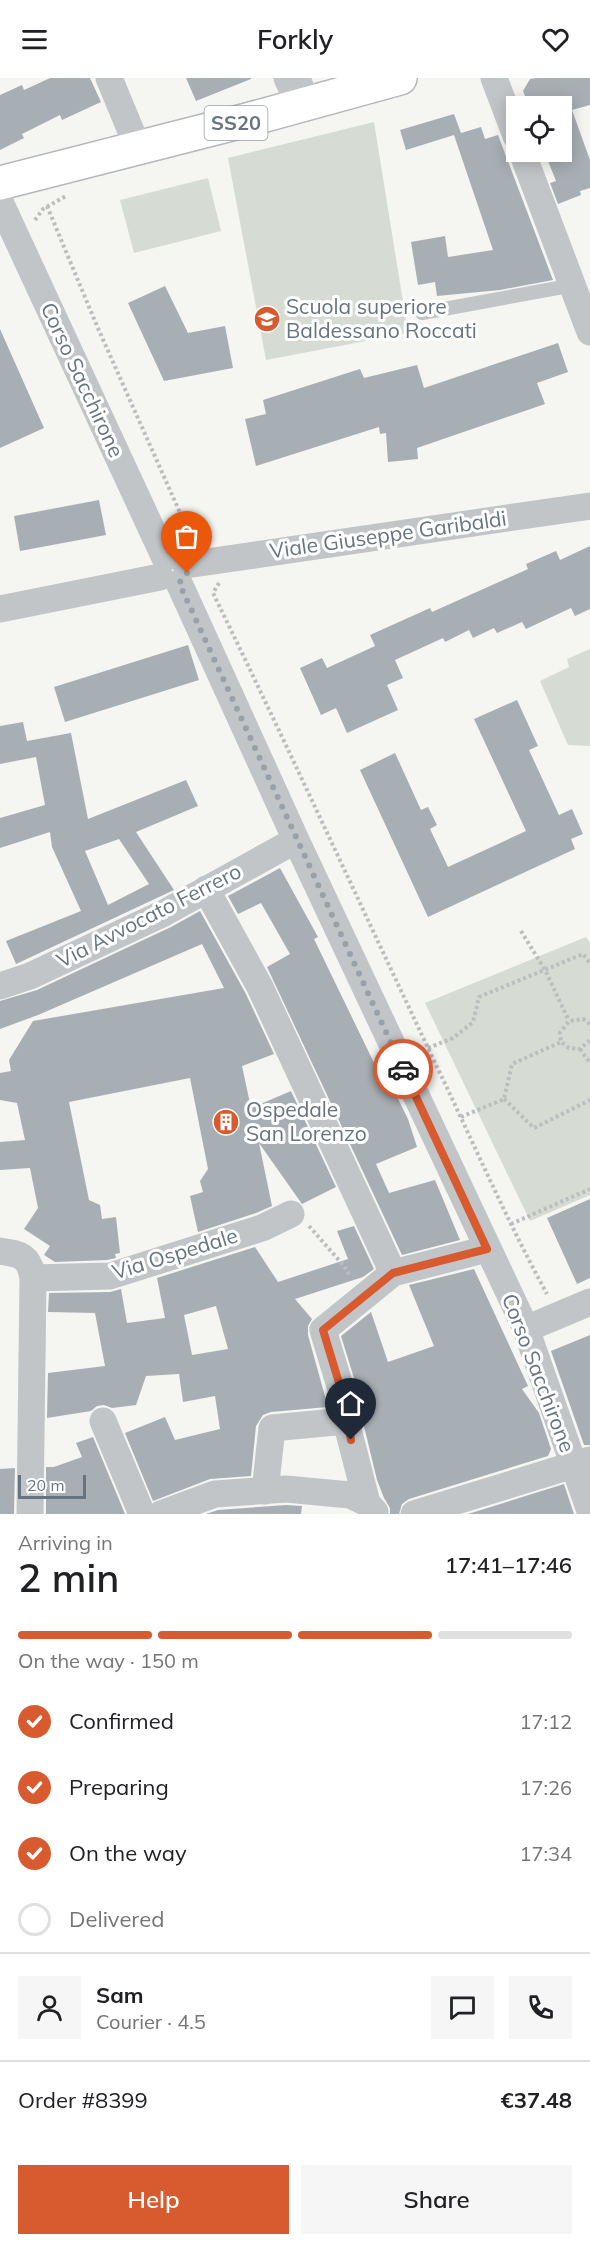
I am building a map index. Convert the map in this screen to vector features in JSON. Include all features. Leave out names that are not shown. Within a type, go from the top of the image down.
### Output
[{"type":"main road","name":"SS20","points":[[0,183],[138,148],[301,91],[400,78]]},
{"type":"street","points":[[109,78],[138,148]]},
{"type":"street","points":[[494,78],[506,110]]},
{"type":"street","points":[[526,162],[581,293],[590,332]]},
{"type":"street","name":"Corso Sacchirone","points":[[0,202],[526,1329],[582,1462],[590,1511]]},
{"type":"street","name":"Viale Giuseppe Garibaldi","points":[[0,609],[173,571],[590,506]]},
{"type":"street","name":"Via Avvocato Ferrero","points":[[0,986],[30,976],[154,918],[296,840]]},
{"type":"street","points":[[206,889],[260,987],[393,1273]]},
{"type":"street","name":"Via Ospedale","points":[[33,1278],[110,1276],[262,1228],[291,1214]]},
{"type":"street","points":[[371,1509],[323,1330],[393,1273],[487,1249]]},
{"type":"street","points":[[0,1251],[22,1256],[31,1265],[33,1278],[30,1514]]},
{"type":"street","points":[[526,1329],[590,1302]]},
{"type":"street","points":[[254,1499],[272,1428],[345,1409]]},
{"type":"street","points":[[103,1421],[142,1514]]},
{"type":"street","points":[[414,1514],[582,1462]]},
{"type":"street","points":[[161,1514],[215,1494],[254,1499],[286,1490],[350,1495],[371,1509]]},
{"type":"lane","points":[[422,313],[581,293]]},
{"type":"path","points":[[46,206],[189,533],[206,541]]},
{"type":"path","points":[[221,578],[213,593],[302,777],[511,1224],[549,1297],[556,1316]]},
{"type":"path","points":[[521,931],[545,970],[569,1021]]},
{"type":"path","points":[[428,1048],[453,1038],[473,1022],[478,997],[583,954],[590,963]]},
{"type":"path","points":[[590,1024],[583,1019],[569,1021],[560,1033],[561,1042],[569,1048],[580,1049],[590,1040]]},
{"type":"path","points":[[504,1099],[512,1064],[561,1042]]},
{"type":"path","points":[[580,1049],[590,1063]]},
{"type":"path","points":[[460,1117],[504,1099]]},
{"type":"path","points":[[504,1099],[534,1128],[590,1100]]},
{"type":"path","points":[[511,1224],[590,1189]]},
{"type":"path","points":[[291,1214],[298,1213],[344,1266],[362,1297]]},
{"type":"shaded area","points":[[374,122],[408,333],[266,360],[228,158]]},
{"type":"shaded area","points":[[208,178],[221,231],[134,253],[120,200]]},
{"type":"shaded area","points":[[590,649],[590,746],[568,745],[540,681],[569,667],[567,659]]},
{"type":"shaded area","points":[[586,937],[590,943],[590,1195],[530,1221],[425,1003]]},
{"type":"building","points":[[50,78],[90,78],[101,102],[62,120],[60,115],[22,134],[24,138],[0,150],[0,95],[22,85],[24,90]]},
{"type":"building","points":[[186,78],[251,78],[251,79],[196,101]]},
{"type":"building","points":[[590,78],[590,105],[572,110],[572,96],[525,96],[523,91],[530,79]]},
{"type":"building","points":[[572,110],[590,160],[590,188],[580,191],[581,195],[558,204],[550,183],[556,181],[548,162],[572,162]]},
{"type":"building","points":[[454,114],[461,133],[481,127],[485,139],[498,135],[506,162],[508,162],[553,280],[500,290],[437,296],[435,282],[418,285],[411,242],[445,236],[448,257],[493,250],[454,135],[406,150],[400,130]]},
{"type":"building","points":[[165,286],[188,333],[225,326],[233,368],[164,381],[128,303]]},
{"type":"building","points":[[0,329],[44,428],[0,448]]},
{"type":"building","points":[[558,343],[568,372],[537,383],[545,404],[417,448],[418,459],[388,462],[386,433],[380,434],[379,427],[256,466],[245,419],[266,414],[263,400],[360,369],[364,378],[417,365],[424,388]]},
{"type":"building","points":[[99,500],[106,535],[20,551],[14,516]]},
{"type":"building","points":[[590,546],[590,609],[575,616],[571,608],[526,629],[522,622],[497,633],[494,628],[473,638],[469,630],[445,642],[443,638],[395,660],[403,678],[387,685],[398,710],[347,733],[336,708],[321,715],[300,668],[322,658],[327,668],[375,646],[370,635],[430,608],[432,612],[528,569],[526,564],[556,551],[560,560]]},
{"type":"building","points":[[188,645],[199,680],[65,722],[54,687]]},
{"type":"building","points":[[517,700],[538,746],[529,750],[559,815],[572,809],[583,834],[571,839],[575,849],[428,917],[360,770],[395,753],[421,810],[428,807],[437,825],[430,829],[448,867],[526,831],[474,719]]},
{"type":"building","points":[[23,722],[27,741],[71,733],[88,819],[186,780],[198,806],[136,832],[174,890],[16,964],[6,941],[81,911],[52,847],[50,832],[0,848],[0,818],[45,805],[36,757],[0,764],[0,726]],"holes":[[[119,839],[149,884],[108,905],[85,851]]]},
{"type":"building","points":[[280,868],[318,937],[314,939],[377,1069],[382,1067],[408,1119],[417,1147],[376,1164],[389,1193],[435,1180],[460,1240],[402,1255],[267,967],[290,954],[261,903],[238,914],[228,896]]},
{"type":"building","name":"Ospedale San Lorenzo","points":[[200,911],[246,994],[274,1054],[242,1066],[251,1108],[291,1091],[336,1187],[302,1204],[259,1143],[272,1206],[198,1232],[190,1196],[203,1192],[200,1181],[208,1169],[190,1078],[69,1102],[89,1200],[100,1205],[102,1219],[116,1217],[120,1253],[115,1254],[116,1258],[107,1260],[55,1262],[44,1255],[50,1246],[24,1229],[38,1208],[30,1168],[0,1170],[0,1142],[25,1140],[17,1103],[0,1100],[0,1073],[11,1071],[9,1060],[33,1021],[224,988],[202,944],[38,1015],[0,1029],[0,1001],[37,990]]},
{"type":"building","points":[[590,1199],[590,1278],[577,1284],[547,1218]]},
{"type":"building","points":[[354,1226],[374,1269],[363,1277],[295,1299],[312,1319],[308,1326],[308,1335],[328,1407],[271,1412],[263,1415],[256,1426],[251,1476],[210,1479],[153,1501],[125,1433],[165,1417],[175,1440],[220,1429],[215,1396],[183,1402],[179,1374],[146,1376],[136,1405],[112,1408],[104,1405],[97,1406],[91,1411],[47,1418],[48,1373],[105,1366],[95,1313],[48,1312],[49,1293],[110,1292],[121,1289],[127,1323],[165,1318],[157,1278],[255,1247],[278,1282],[348,1259],[337,1231]],"holes":[[[216,1306],[228,1349],[192,1355],[184,1315]]]},
{"type":"building","points":[[474,1269],[528,1386],[522,1389],[539,1413],[551,1449],[548,1456],[409,1499],[402,1504],[399,1514],[390,1514],[390,1508],[377,1480],[358,1391],[341,1336],[371,1312],[388,1362],[434,1346],[409,1285]]},
{"type":"building","points":[[590,1335],[590,1445],[584,1445],[551,1351]]},
{"type":"building","points":[[93,1437],[125,1514],[46,1514],[46,1467],[54,1467],[82,1457],[76,1443]]},
{"type":"building","points":[[15,1468],[14,1514],[0,1514],[0,1469]]},
{"type":"building","points":[[564,1484],[574,1514],[468,1514]]},
{"type":"building","points":[[302,1506],[301,1514],[206,1514],[218,1510]]},
{"type":"way so far","points":[[187,573],[183,581],[179,583],[403,1069]]},
{"type":"place","name":"Scuola superiore Baldessano Roccati","points":[[267,319]]},
{"type":"place","name":"Ospedale San Lorenzo","points":[[226,1122]]},
{"type":"route","points":[[351,1440],[343,1396],[323,1330],[393,1273],[487,1249],[403,1069]]}]
